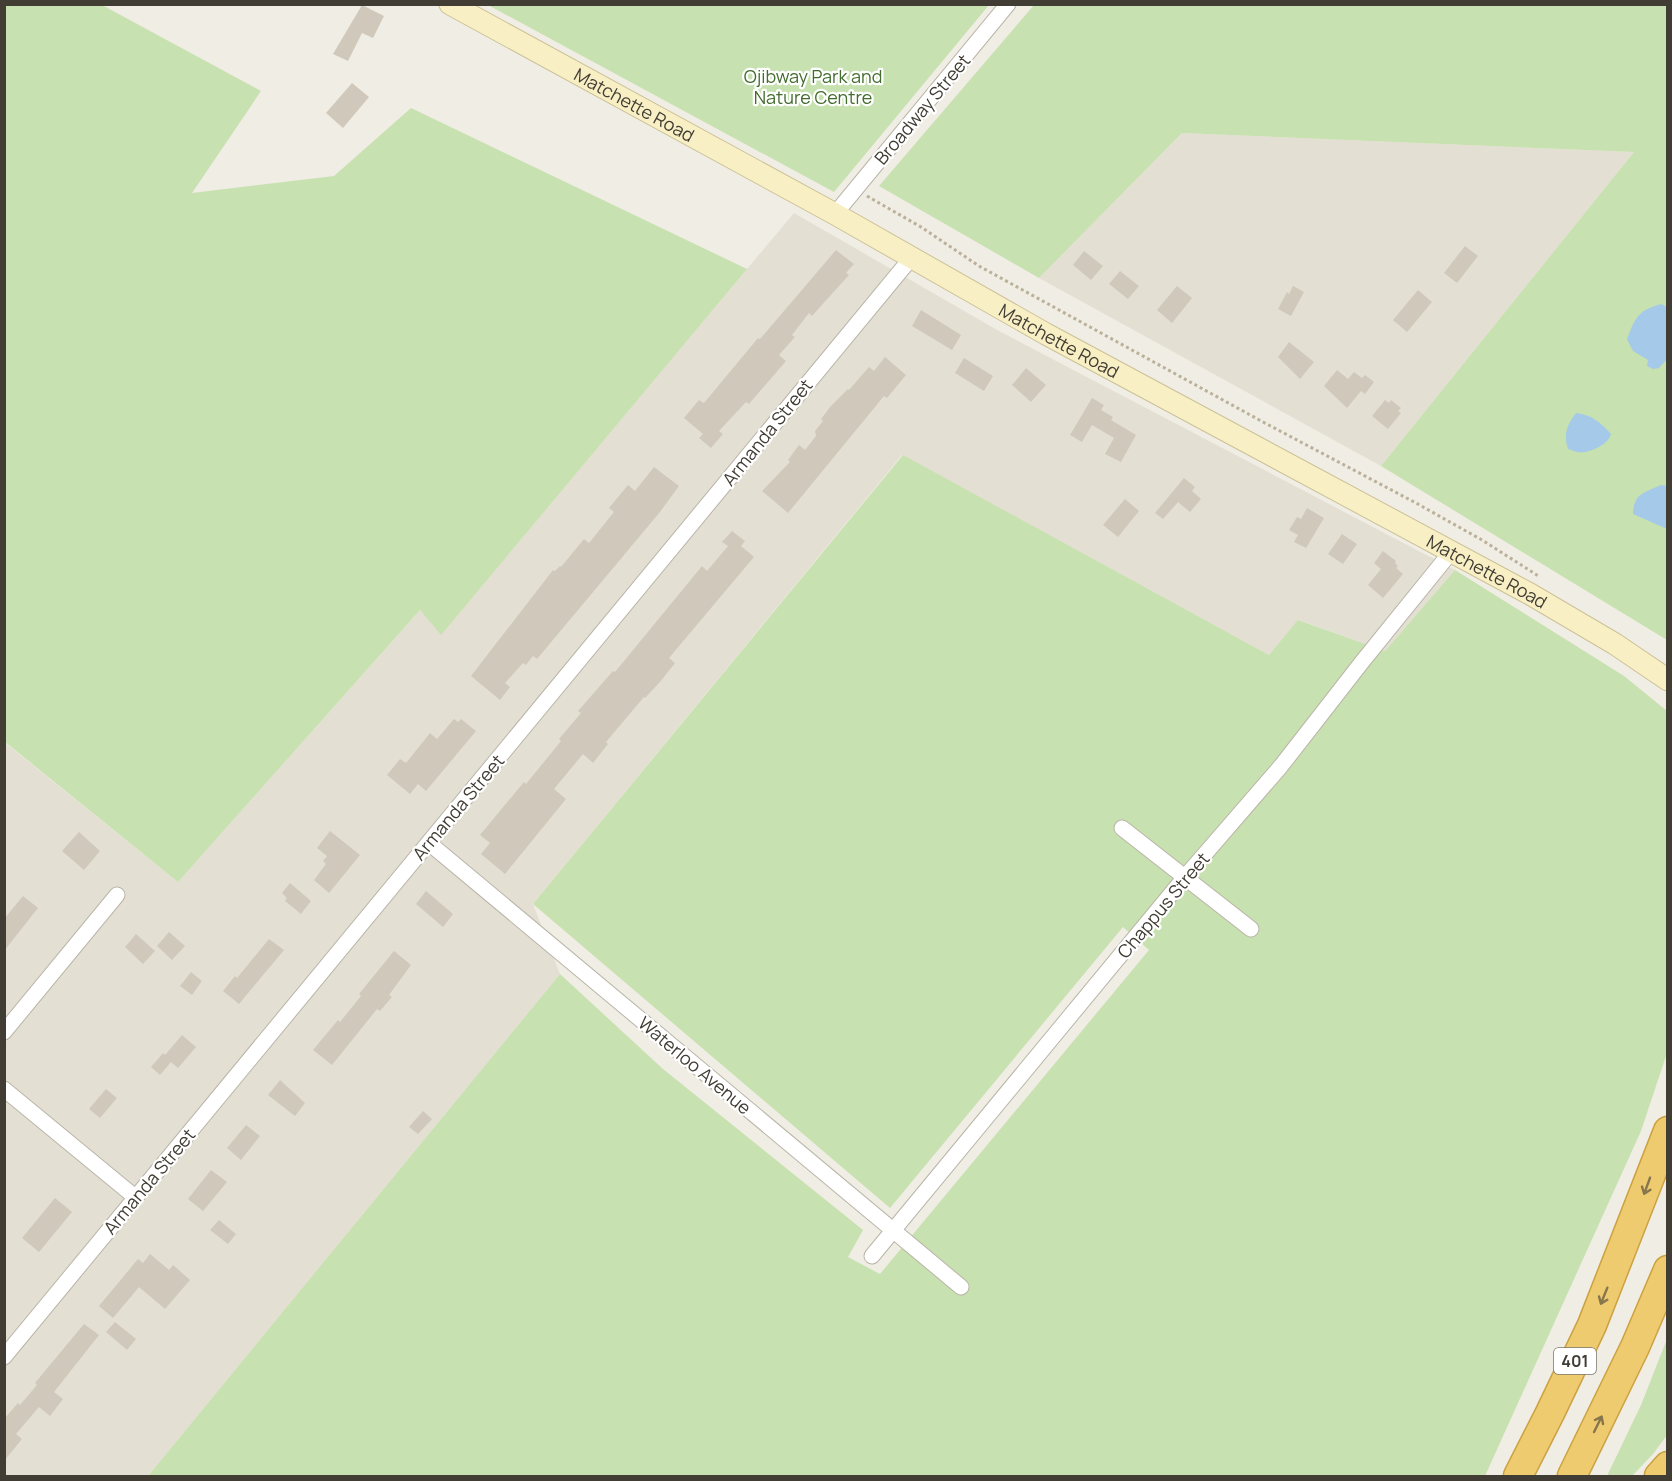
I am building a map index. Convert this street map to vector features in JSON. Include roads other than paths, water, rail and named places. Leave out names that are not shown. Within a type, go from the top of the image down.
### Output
[{"type":"highway","name":"401","points":[[1518,1476],[1592,1325],[1668,1131]]},
{"type":"highway","name":"401","points":[[1572,1476],[1635,1347],[1668,1270]]},
{"type":"highway","points":[[1659,1476],[1668,1466]]},
{"type":"street","name":"Matchette Road","points":[[450,4],[835,214],[1046,334],[1530,594],[1615,644],[1668,680]]},
{"type":"street","name":"Broadway Street","points":[[835,214],[1008,4]]},
{"type":"street","name":"Armanda Street","points":[[4,1357],[912,257]]},
{"type":"street","name":"Chappus Street","points":[[872,1256],[1185,877],[1281,766],[1451,552]]},
{"type":"street","points":[[1122,828],[1251,929]]},
{"type":"street","name":"Waterloo Avenue","points":[[429,843],[961,1287]]},
{"type":"street","points":[[4,1032],[117,895]]},
{"type":"street","points":[[4,1089],[135,1197]]},
{"type":"water","points":[[1661,304],[1667,307],[1667,359],[1659,368],[1653,369],[1647,366],[1648,360],[1633,351],[1627,339],[1639,316],[1647,309]]},
{"type":"water","points":[[1576,413],[1591,417],[1603,426],[1611,434],[1606,442],[1587,452],[1568,449],[1567,430]]},
{"type":"water","points":[[1661,485],[1667,486],[1667,529],[1633,514],[1638,498]]},
{"type":"park label","name":"Ojibway Park and Nature Centre","points":[[813,86]]}]
